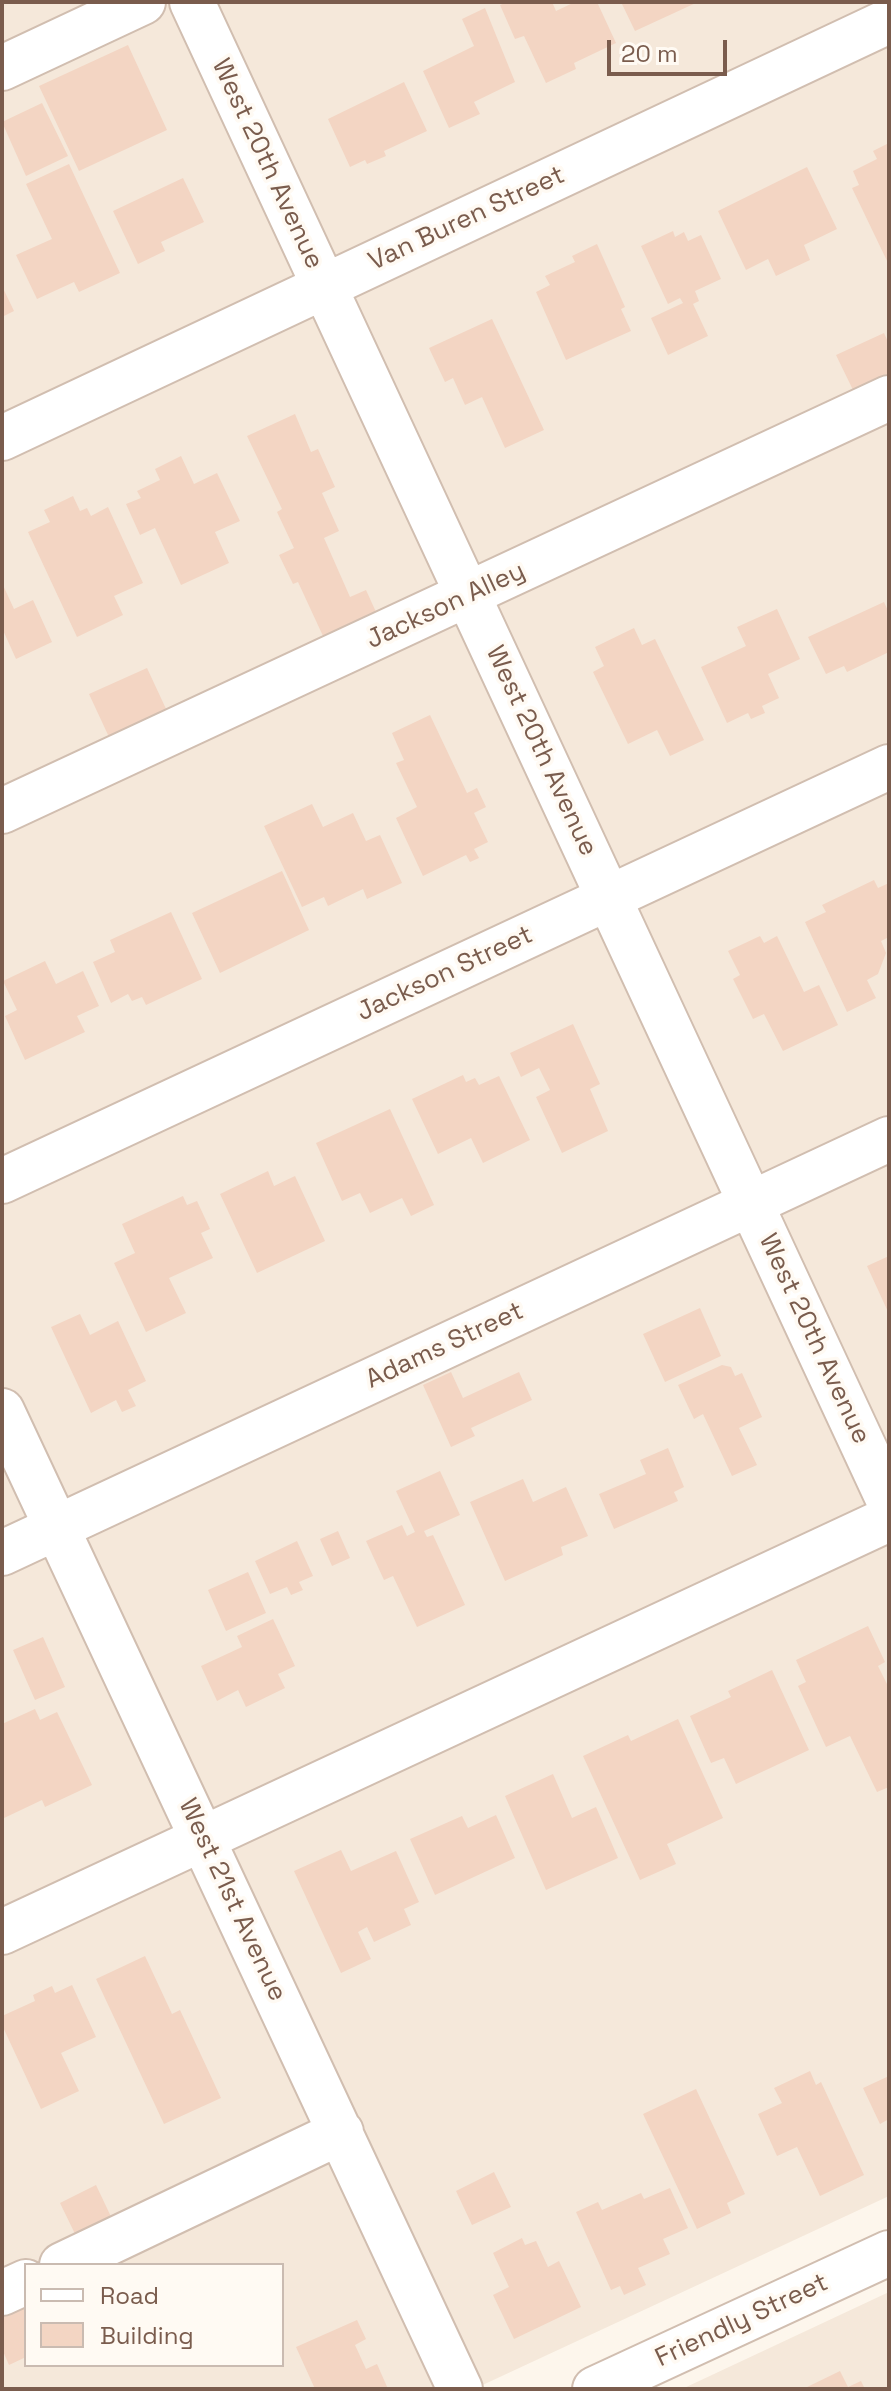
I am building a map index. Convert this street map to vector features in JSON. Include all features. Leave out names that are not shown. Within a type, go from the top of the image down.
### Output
[{"type":"street","points":[[2,68],[143,2]]},
{"type":"street","name":"West 20th Avenue","points":[[192,2],[889,1501]]},
{"type":"street","name":"Van Buren Street","points":[[2,438],[889,21]]},
{"type":"street","name":"Jackson Alley","points":[[2,811],[889,398]]},
{"type":"street","name":"Jackson Street","points":[[2,1181],[889,767]]},
{"type":"street","name":"Adams Street","points":[[2,1553],[889,1139]]},
{"type":"street","name":"West 21st Avenue","points":[[2,1411],[460,2389]]},
{"type":"street","points":[[2,1932],[889,1519]]},
{"type":"street","points":[[66,2263],[341,2132]]},
{"type":"street","name":"Friendly Street","points":[[595,2389],[889,2253]]},
{"type":"street","points":[[2,2293],[24,2283]]},
{"type":"shaded area","points":[[2,2],[889,2],[889,2196],[474,2389],[2,2389]]},
{"type":"shaded area","points":[[889,2292],[889,2389],[682,2389]]},
{"type":"building","points":[[507,2],[552,2],[556,11],[575,2],[597,2],[616,43],[574,63],[576,69],[546,83],[524,36],[515,39],[500,5]]},
{"type":"building","points":[[621,2],[698,2],[635,31]]},
{"type":"building","points":[[485,8],[515,82],[474,102],[480,114],[449,128],[423,71],[474,46],[462,19]]},
{"type":"building","points":[[128,45],[167,130],[79,171],[39,86]]},
{"type":"building","points":[[404,82],[427,131],[384,151],[386,156],[350,167],[328,119]]},
{"type":"building","points":[[42,103],[68,156],[26,176],[2,122]]},
{"type":"building","points":[[889,143],[889,265],[852,188],[859,185],[853,171],[877,159],[873,151]]},
{"type":"building","points":[[69,164],[120,273],[79,292],[74,282],[37,299],[16,255],[52,239],[26,184]]},
{"type":"building","points":[[807,167],[837,229],[804,245],[810,260],[776,276],[768,259],[746,270],[718,211]]},
{"type":"building","points":[[183,178],[204,222],[161,242],[165,251],[138,264],[113,211]]},
{"type":"building","points":[[673,231],[675,237],[684,232],[688,241],[701,235],[721,279],[695,291],[699,301],[693,304],[708,336],[668,355],[651,318],[683,303],[680,298],[668,304],[641,246]]},
{"type":"building","points":[[597,244],[625,307],[621,309],[631,331],[566,360],[536,292],[550,285],[545,276],[575,262],[572,256]]},
{"type":"building","points":[[2,286],[14,311],[2,317]]},
{"type":"building","points":[[492,319],[544,430],[505,448],[482,397],[465,405],[453,378],[445,382],[429,348]]},
{"type":"building","points":[[884,333],[889,344],[889,373],[853,390],[836,355]]},
{"type":"building","points":[[295,414],[311,452],[318,449],[335,487],[322,493],[339,531],[324,538],[350,597],[366,590],[376,612],[323,636],[298,582],[293,584],[279,555],[294,548],[277,512],[282,509],[247,436]]},
{"type":"building","points":[[181,456],[194,484],[217,473],[240,521],[215,532],[229,563],[181,585],[155,528],[140,535],[126,504],[141,498],[137,491],[160,480],[155,469]]},
{"type":"building","points":[[73,496],[80,511],[87,508],[91,516],[108,507],[143,583],[114,596],[123,615],[77,637],[28,532],[50,522],[44,510]]},
{"type":"building","points":[[2,583],[14,609],[33,600],[52,642],[16,659],[2,628]]},
{"type":"building","points":[[884,602],[889,613],[889,652],[847,672],[844,666],[826,674],[808,637]]},
{"type":"building","points":[[777,609],[800,659],[768,674],[779,698],[762,706],[765,713],[751,719],[748,713],[727,723],[701,667],[746,646],[737,627]]},
{"type":"building","points":[[634,628],[642,645],[655,639],[704,740],[670,756],[657,730],[628,744],[593,672],[604,666],[595,647]]},
{"type":"building","points":[[147,668],[167,711],[109,737],[89,694]]},
{"type":"building","points":[[430,715],[467,793],[477,788],[486,807],[474,813],[488,842],[474,849],[479,858],[470,862],[466,855],[423,876],[396,818],[417,807],[396,763],[404,760],[392,733]]},
{"type":"building","points":[[312,804],[323,827],[353,813],[366,841],[380,835],[402,883],[367,899],[363,889],[328,906],[324,897],[302,907],[264,826]]},
{"type":"building","points":[[282,871],[309,930],[220,973],[192,913]]},
{"type":"building","points":[[874,880],[878,888],[889,883],[889,937],[881,941],[886,953],[878,974],[867,980],[876,998],[847,1012],[805,922],[826,912],[822,905]]},
{"type":"building","points":[[171,912],[202,979],[146,1005],[142,997],[132,1001],[128,994],[111,1003],[93,962],[115,952],[110,940]]},
{"type":"building","points":[[760,936],[764,943],[777,936],[804,992],[819,985],[838,1025],[783,1051],[764,1014],[753,1019],[733,979],[740,975],[728,951]]},
{"type":"building","points":[[45,961],[56,984],[83,971],[99,1006],[77,1016],[85,1032],[25,1060],[5,1016],[17,1010],[3,981]]},
{"type":"building","points":[[573,1024],[600,1084],[590,1089],[608,1131],[562,1153],[536,1097],[550,1090],[539,1068],[521,1077],[510,1053]]},
{"type":"building","points":[[463,1075],[466,1082],[475,1078],[479,1085],[499,1076],[530,1140],[483,1163],[471,1138],[438,1154],[412,1099]]},
{"type":"building","points":[[390,1109],[434,1205],[411,1216],[402,1198],[370,1213],[360,1193],[342,1201],[316,1143]]},
{"type":"building","points":[[268,1171],[274,1186],[295,1176],[325,1241],[257,1273],[220,1194]]},
{"type":"building","points":[[183,1196],[187,1205],[197,1201],[210,1229],[201,1233],[213,1258],[169,1278],[186,1313],[146,1332],[114,1263],[135,1253],[122,1224]]},
{"type":"building","points":[[889,1256],[889,1314],[867,1266]]},
{"type":"building","points":[[700,1308],[721,1356],[665,1382],[643,1334]]},
{"type":"building","points":[[80,1314],[90,1335],[118,1321],[146,1381],[128,1390],[136,1406],[122,1412],[116,1400],[91,1413],[51,1327]]},
{"type":"building","points":[[722,1365],[731,1367],[735,1376],[742,1373],[762,1417],[739,1428],[757,1465],[732,1476],[703,1414],[694,1419],[678,1385]]},
{"type":"building","points":[[451,1372],[463,1398],[519,1372],[532,1400],[471,1428],[475,1436],[451,1447],[423,1385]]},
{"type":"building","points":[[668,1448],[684,1487],[674,1492],[678,1501],[614,1529],[599,1494],[646,1474],[640,1460]]},
{"type":"building","points":[[440,1471],[460,1515],[424,1531],[427,1537],[433,1535],[465,1605],[417,1627],[393,1576],[384,1580],[366,1541],[402,1525],[407,1536],[415,1532],[396,1491]]},
{"type":"building","points":[[523,1479],[533,1502],[566,1487],[588,1536],[561,1547],[563,1555],[505,1581],[470,1502]]},
{"type":"building","points":[[338,1531],[350,1558],[332,1566],[320,1539]]},
{"type":"building","points":[[297,1541],[313,1576],[299,1582],[303,1590],[291,1595],[287,1587],[270,1594],[255,1561]]},
{"type":"building","points":[[248,1572],[266,1613],[226,1631],[208,1590]]},
{"type":"building","points":[[273,1619],[295,1666],[278,1674],[285,1688],[246,1707],[238,1690],[217,1701],[201,1666],[242,1647],[237,1636]]},
{"type":"building","points":[[868,1626],[885,1662],[878,1666],[889,1688],[889,1787],[877,1792],[850,1736],[826,1747],[798,1686],[806,1682],[796,1660]]},
{"type":"building","points":[[43,1637],[65,1687],[35,1700],[13,1650]]},
{"type":"building","points":[[772,1670],[809,1750],[736,1784],[724,1758],[711,1763],[690,1716],[731,1697],[728,1691]]},
{"type":"building","points":[[35,1709],[40,1720],[57,1712],[92,1785],[45,1807],[42,1800],[2,1819],[2,1724]]},
{"type":"building","points":[[678,1719],[723,1818],[667,1844],[676,1864],[640,1880],[583,1756],[628,1735],[631,1741]]},
{"type":"building","points":[[553,1774],[572,1818],[596,1807],[618,1858],[546,1890],[505,1796]]},
{"type":"building","points":[[496,1815],[515,1858],[435,1895],[410,1839],[462,1816],[468,1828]]},
{"type":"building","points":[[341,1850],[351,1871],[396,1851],[419,1902],[404,1909],[411,1925],[374,1942],[367,1927],[358,1932],[371,1959],[341,1973],[294,1871]]},
{"type":"building","points":[[145,1956],[172,2014],[180,2010],[221,2098],[164,2124],[96,1979]]},
{"type":"building","points":[[72,1985],[96,2037],[61,2053],[79,2091],[41,2109],[2,2025],[2,2016],[35,2001],[33,1995],[52,1986],[55,1993]]},
{"type":"building","points":[[810,2071],[816,2085],[821,2082],[864,2175],[820,2196],[797,2147],[777,2156],[758,2114],[782,2103],[774,2088]]},
{"type":"building","points":[[889,2076],[889,2119],[880,2124],[863,2088]]},
{"type":"building","points":[[696,2089],[745,2194],[727,2203],[731,2213],[697,2229],[643,2114]]},
{"type":"building","points":[[494,2172],[511,2207],[472,2225],[456,2191]]},
{"type":"building","points":[[96,2185],[114,2223],[78,2240],[60,2203]]},
{"type":"building","points":[[670,2188],[688,2228],[663,2239],[670,2254],[638,2268],[646,2285],[624,2295],[620,2286],[611,2290],[576,2212],[598,2202],[602,2210],[641,2193],[644,2199]]},
{"type":"building","points":[[522,2238],[525,2245],[536,2241],[548,2267],[559,2261],[581,2307],[514,2339],[493,2295],[509,2287],[493,2253]]},
{"type":"building","points":[[24,2296],[24,2358],[9,2365],[2,2349],[2,2306]]},
{"type":"building","points":[[357,2320],[366,2339],[355,2345],[366,2369],[377,2364],[388,2389],[315,2389],[296,2347]]},
{"type":"building","points":[[840,2371],[848,2387],[861,2381],[865,2389],[803,2389]]}]
